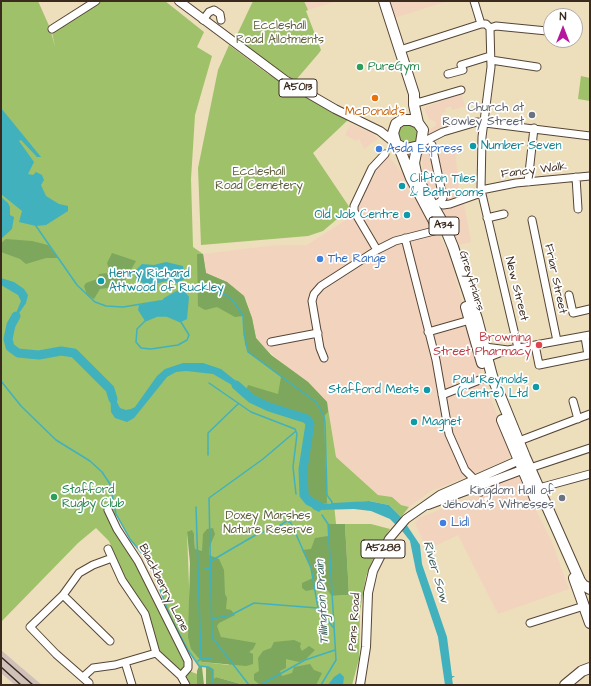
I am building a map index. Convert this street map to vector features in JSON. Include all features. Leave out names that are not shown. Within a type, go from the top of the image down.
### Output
[{"type":"highway","name":"A34","points":[[384,1],[414,94],[414,103],[418,123],[423,132],[424,145]]},
{"type":"highway","points":[[398,123],[414,103]]},
{"type":"highway","points":[[398,123],[411,120],[418,123]]},
{"type":"highway","name":"A34","points":[[396,144],[392,133],[398,123]]},
{"type":"highway","points":[[396,144],[411,149],[424,145]]},
{"type":"highway","name":"Greyfriars","points":[[396,144],[411,178],[450,253],[470,320],[484,359]]},
{"type":"highway","name":"Greyfriars","points":[[424,145],[414,158],[414,171],[435,201],[453,247],[484,345]]},
{"type":"highway","points":[[435,201],[440,224],[438,229]]},
{"type":"highway","name":"A34","points":[[484,345],[484,359],[487,377],[572,573],[590,623]]},
{"type":"highway","name":"A34","points":[[484,359],[518,441],[524,464],[539,488],[580,581],[583,585],[590,589]]},
{"type":"highway","points":[[565,685],[586,670],[590,662]]},
{"type":"main road","name":"A5013","points":[[178,1],[285,80],[334,109],[380,131],[396,144]]},
{"type":"main road","points":[[380,131],[398,123]]},
{"type":"main road","name":"Pans Road","points":[[360,685],[366,647],[368,593],[373,572],[381,553],[396,530],[413,513],[440,494],[474,479],[524,464]]},
{"type":"main road","name":"Pans Road","points":[[423,507],[480,489],[524,464]]},
{"type":"street","points":[[52,29],[96,1]]},
{"type":"street","points":[[474,1],[481,24]]},
{"type":"street","points":[[203,20],[209,12],[214,10],[220,14],[221,20]]},
{"type":"street","points":[[400,50],[481,24],[486,24],[490,28],[496,26],[543,31]]},
{"type":"street","name":"New Street","points":[[490,28],[490,58],[483,122],[481,191],[518,348]]},
{"type":"street","points":[[448,74],[462,70],[461,65],[490,58],[537,67]]},
{"type":"street","points":[[414,103],[461,90]]},
{"type":"street","points":[[435,201],[443,198],[424,145],[443,132],[477,122],[483,122],[590,136]]},
{"type":"street","points":[[528,182],[534,128]]},
{"type":"street","points":[[376,250],[354,211],[354,206],[372,168],[385,154]]},
{"type":"street","name":"Fancy Walk","points":[[435,201],[443,205],[450,204],[481,191],[528,182],[590,176]]},
{"type":"street","points":[[576,177],[578,209]]},
{"type":"street","points":[[487,218],[504,214]]},
{"type":"street","name":"Friar Street","points":[[532,220],[557,341]]},
{"type":"street","points":[[324,358],[313,305],[314,294],[321,286],[376,250],[405,238],[438,229]]},
{"type":"street","points":[[405,238],[436,360],[449,434],[465,470],[474,479],[480,489]]},
{"type":"street","points":[[569,295],[573,313],[590,309]]},
{"type":"street","points":[[428,332],[470,320]]},
{"type":"street","points":[[271,342],[318,333]]},
{"type":"street","points":[[484,359],[508,350],[518,348],[557,341],[588,336],[588,355],[539,365],[535,345]]},
{"type":"street","points":[[484,345],[508,350]]},
{"type":"street","points":[[442,395],[487,377]]},
{"type":"street","points":[[573,401],[578,419]]},
{"type":"street","points":[[518,441],[590,414]]},
{"type":"street","points":[[524,464],[590,448]]},
{"type":"street","points":[[539,488],[590,474]]},
{"type":"street","name":"Blackberry Lane","points":[[108,510],[122,537],[138,561],[188,661],[188,668],[181,676]]},
{"type":"street","points":[[108,549],[122,580],[145,614],[156,653],[181,676],[186,685]]},
{"type":"street","points":[[89,682],[28,629],[63,595],[79,573],[93,565],[112,558]]},
{"type":"street","points":[[63,595],[107,633],[110,641]]},
{"type":"street","points":[[530,623],[584,606]]},
{"type":"street","points":[[83,677],[93,668],[125,662],[156,653]]},
{"type":"street","points":[[125,662],[132,685]]},
{"type":"shaded area","points":[[304,1],[338,1],[308,10]]},
{"type":"shaded area","points":[[389,1],[448,1],[394,18]]},
{"type":"shaded area","points":[[461,93],[465,106],[452,110],[451,106],[445,108],[446,112],[442,113],[444,129],[428,135],[430,129],[436,125],[436,122],[429,119],[424,108]]},
{"type":"shaded area","points":[[351,124],[373,134],[378,139],[364,149],[359,138],[357,141],[345,135]]},
{"type":"shaded area","points":[[434,144],[438,154],[455,150],[460,198],[464,203],[471,242],[454,246],[421,178],[423,172],[422,154]]},
{"type":"shaded area","points":[[387,154],[410,182],[449,254],[483,377],[512,455],[508,460],[431,491],[409,507],[401,505],[392,497],[378,495],[336,457],[327,402],[256,338],[247,301],[222,279],[206,273],[203,254],[276,245],[307,245],[358,212],[356,208],[369,178],[373,180],[376,174],[373,172]]},
{"type":"shaded area","points":[[513,474],[519,477],[522,482],[552,542],[569,589],[498,614],[458,535],[427,550],[415,523],[419,518],[478,494],[488,483]]},
{"type":"shaded area","points":[[1,650],[42,685],[15,685],[1,673]]},
{"type":"green space","name":"Doxey Marshes Nature Reserve","points":[[1,1],[38,1],[50,28],[55,47],[52,32],[98,1],[165,1],[204,32],[197,47],[212,56],[195,115],[191,179],[193,247],[203,254],[206,273],[227,282],[244,296],[252,318],[256,338],[271,355],[308,382],[327,402],[336,457],[378,495],[392,497],[401,505],[409,507],[401,517],[389,505],[369,501],[334,504],[336,524],[332,596],[349,595],[345,524],[371,524],[390,529],[378,547],[366,576],[360,612],[359,659],[352,685],[244,685],[216,677],[213,679],[208,667],[199,666],[188,649],[170,616],[150,563],[130,539],[116,515],[110,519],[133,559],[184,658],[187,666],[183,671],[179,671],[158,649],[149,616],[125,579],[109,541],[96,528],[78,543],[1,622]],"holes":[[[187,532],[194,534],[195,549],[223,651],[229,665],[202,662],[190,613]]]},
{"type":"green space","name":"Eccleshall Road Allotments","points":[[253,1],[304,1],[308,10],[306,11],[321,50],[295,81],[235,39]]},
{"type":"green space","name":"Eccleshall Road Cemetery","points":[[229,45],[268,74],[349,119],[313,153],[350,208],[323,231],[308,236],[201,245],[198,168],[218,70]]},
{"type":"green space","points":[[581,76],[590,78],[590,101],[578,99]]},
{"type":"green space","points":[[404,123],[416,125],[420,138],[414,145],[401,145],[397,129]]},
{"type":"green space","points":[[6,239],[32,241],[48,245],[58,258],[46,258],[26,264],[20,259],[1,252],[1,243]]},
{"type":"green space","points":[[112,253],[136,261],[122,286],[100,289],[94,299],[87,295],[84,286],[86,283],[97,279],[99,274],[107,273],[109,270],[107,263]]},
{"type":"green space","points":[[197,254],[203,254],[206,273],[227,282],[244,296],[252,318],[256,338],[271,355],[308,382],[327,402],[328,412],[324,416],[327,503],[322,503],[316,500],[309,501],[304,495],[303,469],[310,424],[307,419],[269,407],[245,393],[248,385],[278,394],[281,377],[248,352],[245,344],[243,316],[235,317],[217,307],[205,310],[198,306]]},
{"type":"green space","points":[[328,524],[345,524],[349,595],[332,596],[325,587],[306,591],[302,588],[302,583],[313,578],[311,568],[302,550],[311,549],[315,538],[328,536]]},
{"type":"green space","points":[[213,528],[215,534],[209,548],[209,555],[219,559],[224,570],[225,594],[227,598],[226,609],[231,610],[235,615],[219,623],[217,626],[221,637],[256,643],[253,649],[249,652],[253,654],[253,664],[246,666],[202,662],[191,649],[188,637],[190,563],[187,532],[192,530],[194,534],[195,549],[202,551],[203,534],[207,529]]},
{"type":"green space","points":[[294,640],[301,643],[300,647],[302,651],[309,646],[315,650],[306,659],[299,662],[286,659],[286,668],[280,671],[282,676],[292,673],[294,667],[310,664],[314,670],[322,673],[316,685],[260,685],[254,680],[254,674],[259,671],[258,658],[263,651],[271,648],[274,642]]},
{"type":"green space","points":[[199,666],[202,667],[204,685],[197,685],[197,671]]},
{"type":"green space","points":[[206,667],[212,668],[213,679],[216,677],[244,685],[206,685]]},
{"type":"green space","points":[[189,671],[197,674],[197,685],[191,685],[186,676]]},
{"type":"water","points":[[1,108],[41,157],[37,157],[21,140],[19,141],[34,162],[28,174],[33,175],[36,172],[42,175],[44,180],[41,185],[46,196],[59,204],[68,206],[68,211],[46,225],[36,226],[19,222],[22,211],[1,194]]},
{"type":"water","points":[[1,197],[8,203],[10,207],[10,215],[14,217],[12,229],[1,239],[2,222]]},
{"type":"water","points":[[166,262],[183,266],[185,279],[177,283],[167,281],[150,285],[137,281],[134,272],[142,264],[154,265]]},
{"type":"water","points":[[1,278],[14,282],[24,289],[28,295],[26,303],[11,325],[21,301],[18,295],[1,285]]},
{"type":"water","points":[[183,289],[189,297],[187,319],[181,322],[167,316],[157,316],[145,321],[138,310],[139,305],[162,300]]},
{"type":"water","points":[[183,363],[203,363],[221,369],[236,381],[244,392],[213,374],[186,371],[176,372],[167,377],[134,418],[127,422],[115,418],[111,412],[110,389],[120,408],[126,410],[131,409],[135,407],[157,376],[165,369]]},
{"type":"water","points":[[316,500],[322,503],[331,504],[331,501],[333,503],[369,501],[389,505],[402,518],[420,545],[422,564],[447,637],[452,676],[455,676],[452,678],[453,685],[445,685],[438,637],[416,571],[410,541],[390,519],[371,511],[354,509],[321,510],[319,512],[313,509],[309,501]]},
{"type":"water","points":[[340,673],[344,677],[343,685],[328,685],[334,677]]},
{"type":"waterway","name":"Tillington Drain","points":[[36,226],[77,285],[95,302],[106,306],[123,307],[160,301]]},
{"type":"waterway","name":"Tillington Drain","points":[[183,289],[192,287]]},
{"type":"waterway","name":"Tillington Drain","points":[[199,287],[208,288],[226,295],[234,302],[243,316],[244,334],[248,352],[316,402],[324,416],[325,422],[327,495],[332,502]]},
{"type":"waterway","name":"Tillington Drain","points":[[164,299],[178,291]]},
{"type":"waterway","name":"River Sow","points":[[16,316],[11,325],[8,339],[10,347],[18,353],[39,355],[61,351],[74,353],[110,389],[113,399]]},
{"type":"waterway","points":[[157,316],[167,316],[181,322],[189,335],[187,340],[178,345],[151,349],[141,348],[136,342],[137,329],[145,321],[157,316]]},
{"type":"waterway","points":[[1,381],[21,406],[56,440],[90,461],[102,472],[110,484],[116,514],[130,539],[150,563],[170,616],[188,650],[199,666],[208,667],[213,670],[213,685]]},
{"type":"waterway","points":[[209,383],[251,412],[295,429],[297,434],[293,467],[296,494]]},
{"type":"waterway","name":"River Sow","points":[[236,385],[252,399],[269,407],[307,419],[310,424],[303,469],[304,495],[309,501],[319,506]]},
{"type":"waterway","points":[[208,455],[208,433],[238,404]]},
{"type":"waterway","points":[[249,685],[212,637],[209,498],[263,459],[296,431]]},
{"type":"waterway","points":[[196,507],[201,659],[198,661]]},
{"type":"waterway","name":"Tillington Drain","points":[[321,685],[336,660],[328,524],[322,515]]},
{"type":"waterway","points":[[211,561],[259,533],[274,529],[287,521],[291,523],[311,568],[318,608]]},
{"type":"waterway","points":[[205,568],[211,569]]},
{"type":"waterway","points":[[212,619],[231,615],[254,603],[318,608],[333,627]]},
{"type":"waterway","points":[[260,685],[305,660],[335,650]]},
{"type":"waterway","points":[[201,659],[212,658]]},
{"type":"railway","points":[[1,657],[33,685]]},
{"type":"railway","points":[[1,667],[21,685]]},
{"type":"place","name":"PureGym","points":[[360,67]]},
{"type":"place","name":"McDonald's","points":[[375,98]]},
{"type":"place","name":"Church at Rowley Street","points":[[532,115]]},
{"type":"place","name":"Number Seven","points":[[473,146]]},
{"type":"place","name":"Asda Express","points":[[379,149]]},
{"type":"place","name":"Clifton Tiles & Bathrooms","points":[[402,186]]},
{"type":"place","name":"Old Job Centre","points":[[407,215]]},
{"type":"place","name":"The Range","points":[[320,259]]},
{"type":"place","name":"Henry Richard Attwood of Ruckley","points":[[101,281]]},
{"type":"place","name":"Browning Street Pharmacy","points":[[539,345]]},
{"type":"place","name":"Paul Reynolds (Centre) Ltd","points":[[536,387]]},
{"type":"place","name":"Stafford Meats","points":[[427,390]]},
{"type":"place","name":"Magnet","points":[[414,422]]},
{"type":"place","name":"Stafford Rugby Club","points":[[54,497]]},
{"type":"place","name":"Kingdom Hall of Jehovah's Witnesses","points":[[562,498]]},
{"type":"place","name":"Lidl","points":[[443,523]]}]
